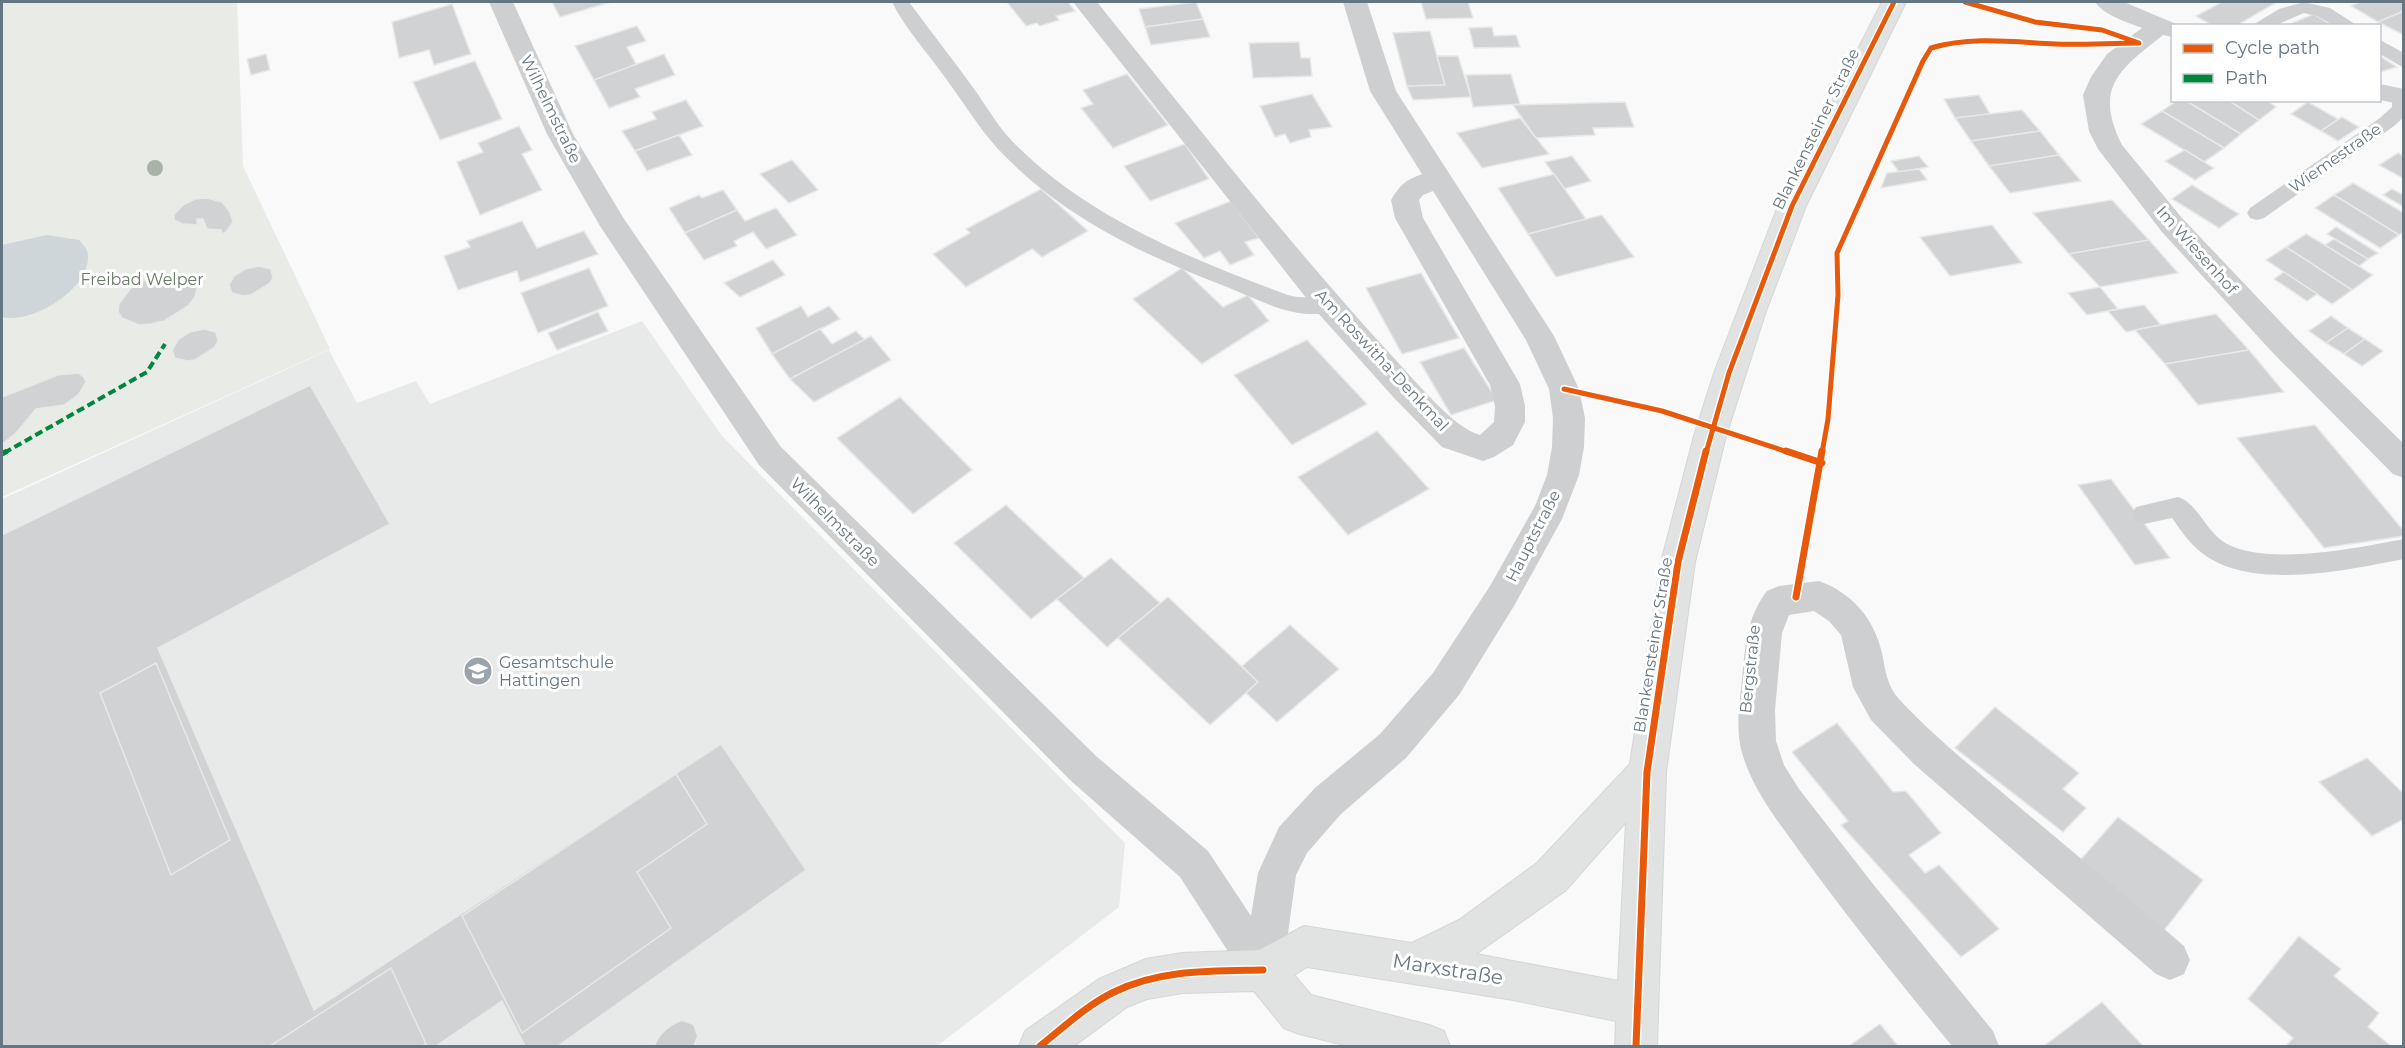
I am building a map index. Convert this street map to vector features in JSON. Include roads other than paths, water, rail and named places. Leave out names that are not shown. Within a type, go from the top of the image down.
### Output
[{"type":"main road","name":"Blankensteiner Straße","points":[[1636,1047],[1647,772],[1678,562],[1729,372],[1792,206],[1894,2]]},
{"type":"main road","points":[[1414,964],[1473,934],[1551,877],[1647,772]]},
{"type":"main road","name":"Marxstraße","points":[[1040,1047],[1113,993],[1146,979],[1182,973],[1263,970],[1305,946],[1513,980],[1637,1005]]},
{"type":"main road","points":[[1263,970],[1299,1013],[1429,1047]]},
{"type":"street","name":"Wilhelmstraße","points":[[501,2],[560,134],[688,339],[770,456],[1083,768],[1194,864],[1263,970]]},
{"type":"street","name":"Am Roswitha-Denkmal","points":[[1085,2],[1328,305],[1406,391],[1453,438],[1466,444],[1483,447],[1504,436],[1510,422],[1510,402],[1505,384],[1409,218],[1405,200],[1413,188],[1438,178]]},
{"type":"street","name":"Hauptstraße","points":[[1263,970],[1277,873],[1293,840],[1328,801],[1393,746],[1446,684],[1508,586],[1550,509],[1563,475],[1569,447],[1569,418],[1564,389],[1539,336],[1383,91],[1355,2]]},
{"type":"street","points":[[2107,2],[2126,13],[2166,28]]},
{"type":"street","name":"Im Wiesenhof","points":[[2166,28],[2116,60],[2104,77],[2096,95],[2102,131],[2111,149],[2172,225],[2284,345],[2403,465]]},
{"type":"street","name":"Bergstraße","points":[[1978,1047],[1833,864],[1768,773],[1760,750],[1758,720],[1764,631],[1771,610],[1779,601],[1819,596],[1841,610],[1854,625],[1862,643],[1871,687],[1884,708],[1927,752],[2170,960]]},
{"type":"lane","points":[[900,2],[1004,144],[1061,195],[1104,225],[1143,245],[1207,272],[1294,305],[1321,307],[1328,305]]},
{"type":"lane","points":[[2264,24],[2293,8],[2306,6],[2318,8],[2346,24]]},
{"type":"lane","points":[[2381,47],[2403,62]]},
{"type":"lane","name":"Wiemestraße","points":[[2257,213],[2387,122],[2402,109],[2395,95]]},
{"type":"lane","points":[[2144,514],[2178,507],[2201,538],[2219,551],[2246,560],[2328,563],[2403,549]]},
{"type":"place","name":"Gesamtschule Hattingen","points":[[478,671]]},
{"type":"park label","name":"Freibad Welper","points":[[142,279]]}]
